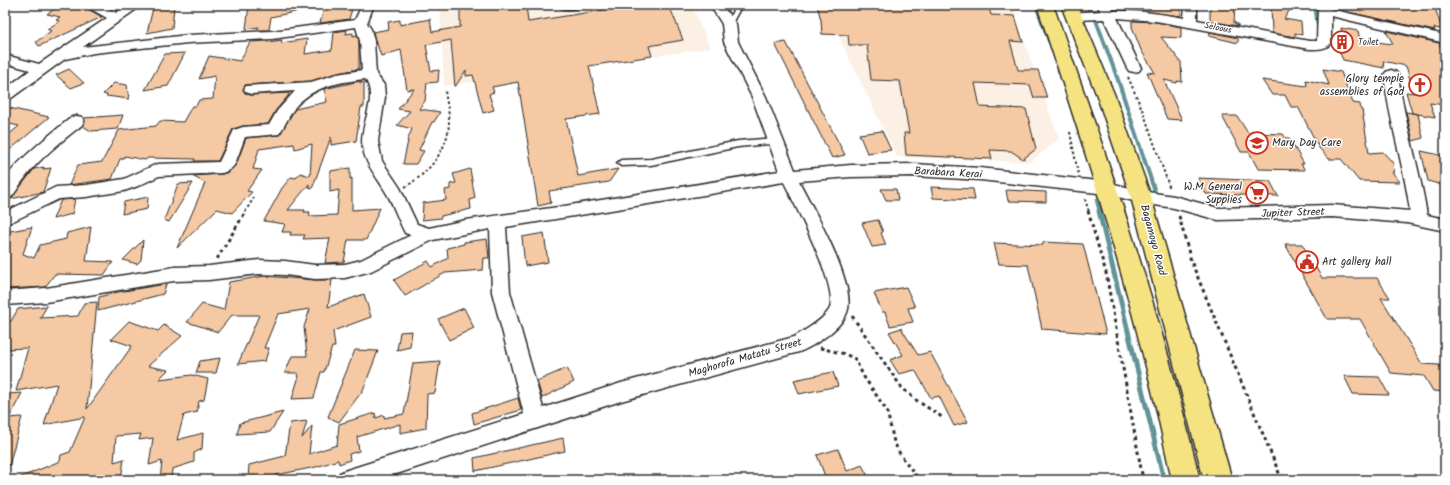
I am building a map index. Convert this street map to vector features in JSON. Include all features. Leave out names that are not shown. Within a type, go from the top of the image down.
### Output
[{"type":"highway","points":[[1045,5],[1075,88],[1092,146],[1107,188],[1153,342],[1186,480]]},
{"type":"highway","name":"Bagamoyo Road","points":[[1072,10],[1106,96],[1141,197],[1218,480]]},
{"type":"street","points":[[94,5],[116,18]]},
{"type":"street","points":[[5,96],[41,69],[136,5]]},
{"type":"street","points":[[360,23],[368,5]]},
{"type":"street","name":"Maghorofa Matatu Street","points":[[347,480],[621,392],[799,344],[815,334],[832,320],[839,309],[839,292],[829,258],[789,176],[759,97],[731,42],[729,24],[716,5]]},
{"type":"street","points":[[1190,23],[1191,5]]},
{"type":"street","points":[[1324,8],[1445,39]]},
{"type":"street","name":"Seloous","points":[[1072,10],[1106,10],[1156,17],[1320,45],[1324,43],[1324,8]]},
{"type":"street","points":[[1106,10],[1130,71]]},
{"type":"street","points":[[60,56],[115,47],[195,38],[272,35],[360,23]]},
{"type":"street","points":[[360,23],[364,29],[367,41],[368,74],[377,85],[378,97],[370,141],[374,162],[394,192],[411,228],[419,232],[429,234]]},
{"type":"street","points":[[5,59],[41,69]]},
{"type":"street","points":[[251,89],[310,86],[332,78],[368,74]]},
{"type":"street","points":[[1390,75],[1394,102],[1414,182],[1420,220]]},
{"type":"street","points":[[5,219],[56,193],[86,191],[124,185],[157,170],[222,167],[228,164],[239,134],[243,132],[274,130],[284,110],[310,86]]},
{"type":"street","points":[[5,195],[19,174],[31,161],[77,121]]},
{"type":"street","name":"Barabara Kerai","points":[[429,234],[613,203],[789,176],[851,171],[914,170],[980,174],[1081,184],[1107,188],[1141,197]]},
{"type":"street","name":"Jupiter Street","points":[[1141,197],[1174,202],[1218,214],[1332,211],[1407,216],[1445,225]]},
{"type":"street","points":[[498,222],[501,292],[536,419]]},
{"type":"street","points":[[5,298],[46,295],[174,274],[209,273],[259,267],[315,272],[345,272],[365,266],[429,234]]},
{"type":"lane","points":[[564,7],[581,5]]},
{"type":"lane","points":[[729,24],[739,5]]},
{"type":"lane","points":[[621,163],[651,162],[738,144],[776,141]]},
{"type":"path","points":[[1130,71],[1174,202],[1191,261],[1282,480]]},
{"type":"path","points":[[394,192],[414,183],[423,176],[440,152],[449,123],[445,90]]},
{"type":"path","points":[[1081,184],[1106,273],[1143,480]]},
{"type":"path","points":[[209,273],[255,196]]},
{"type":"path","points":[[839,297],[902,388],[916,400],[942,417]]},
{"type":"path","points":[[799,344],[845,354],[855,360],[864,377],[887,411],[894,442],[900,454],[919,480]]},
{"type":"shaded area","points":[[440,5],[692,5],[710,48],[444,86]]},
{"type":"shaded area","points":[[820,5],[1013,5],[1024,42],[1059,139],[1030,162],[897,157],[838,35],[820,35]]},
{"type":"building","points":[[60,5],[87,5],[88,9],[102,17],[39,46],[36,42],[51,31],[47,29],[60,21],[56,20],[60,17],[47,14]]},
{"type":"building","points":[[249,5],[303,5],[304,10],[271,17],[269,30],[257,30],[259,27],[246,29]]},
{"type":"building","points":[[344,5],[342,10],[352,9],[349,19],[320,23],[325,6]]},
{"type":"building","points":[[460,5],[526,5],[528,22],[635,5],[669,5],[683,40],[649,46],[652,56],[589,66],[600,114],[566,119],[578,176],[618,169],[609,182],[549,191],[551,203],[538,206],[518,82],[492,87],[494,92],[489,94],[494,110],[483,113],[473,75],[466,76],[466,70],[455,87],[451,40],[426,45],[431,71],[439,70],[438,82],[427,83],[425,101],[419,109],[440,112],[434,122],[432,122],[419,150],[424,151],[416,164],[403,164],[407,141],[412,129],[397,125],[410,111],[398,109],[414,89],[407,90],[401,50],[381,56],[373,32],[389,29],[388,22],[400,20],[400,25],[430,19],[432,32],[460,27]]},
{"type":"building","points":[[817,5],[988,5],[991,15],[1015,16],[1023,42],[1010,41],[1018,70],[1038,70],[1047,98],[1034,98],[1030,85],[975,83],[980,107],[1026,109],[1036,149],[1023,159],[1011,151],[990,150],[992,159],[906,155],[904,133],[909,133],[900,81],[871,80],[867,45],[849,45],[848,35],[822,34],[821,20]]},
{"type":"building","points":[[1131,5],[1181,5],[1181,16],[1131,10]]},
{"type":"building","points":[[1210,5],[1235,5],[1234,23],[1238,24],[1238,26],[1210,21]]},
{"type":"building","points":[[1271,5],[1293,5],[1284,19],[1301,22],[1302,35],[1295,33],[1295,37],[1272,33]]},
{"type":"building","points":[[1340,5],[1434,5],[1442,29],[1434,28],[1435,31],[1339,10]]},
{"type":"building","points":[[164,6],[164,8],[174,6],[172,28],[147,33],[153,8]]},
{"type":"building","points":[[1132,21],[1156,22],[1181,27],[1181,38],[1161,37],[1181,62],[1182,82],[1177,81],[1177,83],[1164,80],[1182,120],[1167,119],[1147,72],[1155,73],[1141,50],[1132,27]]},
{"type":"building","points":[[1341,28],[1358,31],[1360,40],[1393,44],[1386,31],[1439,43],[1445,61],[1445,105],[1430,103],[1435,117],[1412,113],[1406,92],[1414,93],[1406,66],[1383,61],[1384,68],[1343,60],[1336,44],[1340,45],[1338,39],[1343,40]]},
{"type":"building","points":[[347,30],[346,34],[353,33],[353,36],[357,35],[359,41],[359,69],[337,73],[311,81],[245,85],[243,90],[245,93],[250,95],[289,93],[276,110],[268,124],[243,126],[233,129],[218,161],[148,158],[145,160],[125,156],[123,159],[120,159],[112,179],[69,185],[78,165],[102,162],[119,130],[156,126],[160,121],[183,122],[192,106],[196,106],[199,100],[213,99],[215,76],[199,79],[209,56],[240,61],[250,42],[282,40],[281,43],[307,39],[305,54],[332,50],[334,32]]},
{"type":"building","points":[[1210,32],[1238,38],[1238,43],[1209,36]]},
{"type":"building","points":[[786,42],[845,155],[832,158],[775,44]]},
{"type":"building","points":[[185,53],[168,86],[145,90],[165,54]]},
{"type":"building","points":[[69,69],[84,83],[71,88],[56,75]]},
{"type":"building","points":[[1323,69],[1341,72],[1353,103],[1360,104],[1369,153],[1383,152],[1393,163],[1394,172],[1392,172],[1400,182],[1359,181],[1341,159],[1329,159],[1319,148],[1298,107],[1291,107],[1285,95],[1272,95],[1262,80],[1307,86],[1306,80],[1329,85]]},
{"type":"building","points":[[360,81],[360,83],[364,82],[364,107],[361,107],[356,141],[331,145],[331,137],[312,189],[309,188],[309,184],[288,210],[305,210],[304,212],[310,212],[309,216],[337,215],[339,190],[330,192],[330,171],[350,168],[350,179],[352,178],[352,210],[380,208],[366,240],[348,240],[344,262],[325,263],[330,238],[303,239],[305,235],[290,235],[291,232],[282,232],[285,224],[264,221],[282,188],[291,177],[296,178],[300,173],[310,176],[312,144],[295,149],[294,144],[259,149],[253,169],[262,170],[247,191],[252,192],[232,213],[217,209],[177,248],[205,183],[192,176],[222,174],[229,172],[236,165],[246,138],[279,135],[295,109],[327,102],[324,89]]},
{"type":"building","points":[[114,83],[127,85],[129,99],[106,96],[107,95],[103,94]]},
{"type":"building","points":[[5,107],[49,117],[5,154],[5,138],[19,126],[5,123]]},
{"type":"building","points":[[1406,112],[1418,114],[1423,138],[1413,141]]},
{"type":"building","points":[[123,115],[118,129],[91,131],[83,126],[85,122],[84,118]]},
{"type":"building","points":[[1222,116],[1237,116],[1248,133],[1283,134],[1286,138],[1289,138],[1304,164],[1301,164],[1305,170],[1258,169],[1249,152],[1241,152]]},
{"type":"building","points":[[882,131],[891,150],[867,153],[859,134]]},
{"type":"building","points":[[1421,151],[1445,156],[1445,186],[1428,181]]},
{"type":"building","points":[[44,167],[43,169],[51,168],[43,192],[11,199],[34,169]]},
{"type":"building","points":[[470,169],[475,198],[470,200],[471,209],[441,216],[441,218],[422,220],[423,203],[446,200],[445,190],[450,189],[450,184],[456,183],[453,174]]},
{"type":"building","points":[[1198,178],[1270,181],[1278,196],[1206,194]]},
{"type":"building","points":[[193,183],[169,222],[164,220],[178,184]]},
{"type":"building","points":[[931,187],[973,189],[975,200],[933,198]]},
{"type":"building","points":[[881,189],[896,189],[898,200],[886,200]]},
{"type":"building","points":[[1006,190],[1046,192],[1046,202],[1008,201]]},
{"type":"building","points":[[148,197],[147,209],[122,214],[124,202]]},
{"type":"building","points":[[75,199],[72,214],[53,219],[61,200]]},
{"type":"building","points":[[878,220],[886,245],[872,247],[862,223]]},
{"type":"building","points":[[32,227],[23,254],[34,258],[40,245],[66,239],[67,233],[91,227],[86,261],[113,262],[104,275],[55,274],[45,287],[5,289],[5,232]]},
{"type":"building","points":[[544,233],[548,262],[525,266],[522,237]]},
{"type":"building","points":[[487,239],[489,258],[484,258],[483,270],[445,273],[405,296],[394,280],[428,261],[432,267],[448,258],[447,248],[464,244],[464,242]]},
{"type":"building","points":[[143,240],[141,260],[137,264],[123,260]]},
{"type":"building","points":[[1043,242],[1083,244],[1106,334],[1042,329],[1028,265],[999,264],[994,243],[1043,245]]},
{"type":"building","points":[[1285,244],[1302,244],[1322,278],[1377,278],[1390,298],[1381,298],[1422,364],[1439,365],[1445,375],[1445,392],[1433,391],[1424,376],[1391,373],[1360,319],[1327,319]]},
{"type":"building","points":[[265,276],[332,280],[328,307],[364,294],[371,317],[333,331],[335,347],[332,347],[324,372],[321,372],[314,398],[292,399],[299,376],[297,376],[298,373],[285,373],[292,356],[307,356],[304,327],[310,309],[278,314],[264,348],[269,348],[265,361],[238,364],[259,315],[232,315],[218,332],[187,322],[202,304],[224,310],[229,282]]},
{"type":"building","points":[[166,284],[163,294],[98,311],[99,297],[118,292]]},
{"type":"building","points":[[906,287],[915,307],[908,308],[913,322],[890,326],[885,312],[882,312],[874,293]]},
{"type":"building","points":[[97,302],[87,409],[132,346],[111,339],[129,321],[158,331],[164,325],[182,336],[148,366],[168,370],[159,379],[192,375],[208,379],[204,400],[199,401],[197,412],[184,415],[177,440],[203,433],[202,449],[194,453],[194,462],[172,469],[171,480],[160,480],[162,461],[149,465],[153,438],[139,440],[141,434],[116,436],[114,462],[124,459],[121,480],[14,480],[60,461],[61,455],[70,452],[85,417],[44,425],[57,384],[16,391],[28,348],[5,349],[5,322],[11,321],[18,309],[47,306],[40,318],[78,316],[84,303]]},
{"type":"building","points":[[464,308],[474,328],[449,340],[438,319]]},
{"type":"building","points":[[901,328],[918,355],[930,352],[968,422],[954,426],[939,396],[931,398],[915,370],[899,374],[890,360],[903,355],[889,332]]},
{"type":"building","points":[[412,331],[410,347],[397,350],[400,332]]},
{"type":"building","points":[[355,350],[378,351],[363,390],[339,422],[328,417]]},
{"type":"building","points":[[220,358],[216,373],[196,373],[200,361]]},
{"type":"building","points":[[440,361],[435,393],[427,394],[426,428],[400,433],[400,424],[357,437],[359,451],[349,454],[350,460],[339,464],[338,460],[316,467],[276,475],[276,478],[267,480],[248,480],[249,465],[285,456],[290,423],[307,421],[302,438],[312,426],[309,454],[337,445],[339,424],[375,413],[376,418],[384,415],[384,418],[404,414],[413,363]]},
{"type":"building","points":[[567,368],[574,382],[542,398],[537,381]]},
{"type":"building","points":[[833,372],[838,386],[799,394],[794,380]]},
{"type":"building","points":[[1344,376],[1379,377],[1389,395],[1353,394]]},
{"type":"building","points":[[22,393],[9,418],[22,417],[9,466],[5,465],[5,398],[8,394]]},
{"type":"building","points":[[518,398],[521,410],[474,424],[472,413]]},
{"type":"building","points":[[283,412],[270,432],[237,434],[240,423]]},
{"type":"building","points":[[563,438],[565,451],[475,471],[474,458]]},
{"type":"building","points":[[838,449],[847,471],[862,465],[870,480],[825,480],[826,479],[817,455]]},
{"type":"waterway","points":[[1036,5],[1049,41]]},
{"type":"waterway","points":[[1315,5],[1318,27]]},
{"type":"waterway","points":[[1116,8],[1136,10]]},
{"type":"waterway","points":[[1161,13],[1178,16]]},
{"type":"waterway","points":[[1096,20],[1118,80],[1155,192]]},
{"type":"waterway","points":[[1097,201],[1100,212]]},
{"type":"waterway","points":[[1099,211],[1164,480]]},
{"type":"place","name":"Toilet","points":[[1342,42]]},
{"type":"place","name":"Glory temple assemblies of God","points":[[1420,85]]},
{"type":"place","name":"Mary Day Care","points":[[1257,143]]},
{"type":"place","name":"W.M General Supplies","points":[[1257,193]]},
{"type":"place","name":"Art gallery hall","points":[[1307,262]]}]
